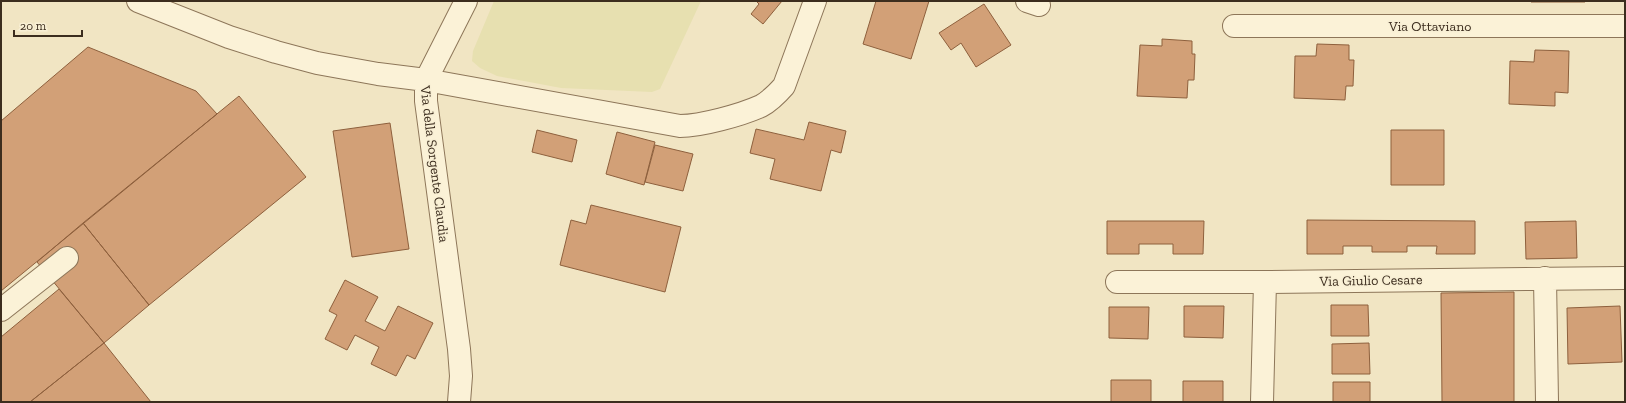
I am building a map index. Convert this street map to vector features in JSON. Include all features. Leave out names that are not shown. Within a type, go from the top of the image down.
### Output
[{"type":"street","name":"Via della Sorgente Claudia","points":[[138,1],[229,37],[290,56],[345,69],[426,80],[426,101],[459,349],[461,376],[459,402]]},
{"type":"street","points":[[466,1],[426,80],[680,126],[689,126],[734,115],[760,106],[775,97],[784,86],[815,1]]},
{"type":"street","name":"Via Ottaviano","points":[[1234,26],[1625,26]]},
{"type":"street","points":[[1,310],[67,258]]},
{"type":"street","points":[[1545,278],[1547,402]]},
{"type":"street","name":"Via Giulio Cesare","points":[[1117,282],[1625,278]]},
{"type":"street","points":[[1262,402],[1265,282]]},
{"type":"shaded area","points":[[494,1],[701,1],[660,89],[652,92],[561,88],[497,76],[480,68],[472,61],[473,51]]},
{"type":"building","points":[[756,1],[782,1],[763,24],[751,14],[759,4]]},
{"type":"building","points":[[876,1],[929,1],[911,59],[863,44]]},
{"type":"building","points":[[1585,1],[1585,2],[1531,2]]},
{"type":"building","points":[[984,4],[1011,45],[976,67],[961,43],[951,50],[939,33]]},
{"type":"building","points":[[1162,39],[1192,41],[1192,54],[1195,54],[1194,80],[1188,80],[1187,98],[1137,96],[1140,45],[1162,46]]},
{"type":"building","points":[[1317,44],[1349,45],[1349,60],[1354,60],[1353,86],[1346,86],[1345,100],[1294,98],[1295,56],[1316,56]]},
{"type":"building","points":[[88,47],[196,91],[217,114],[1,291],[1,121]]},
{"type":"building","points":[[1535,50],[1569,51],[1568,93],[1555,92],[1555,106],[1509,104],[1510,61],[1534,62]]},
{"type":"building","points":[[239,96],[306,177],[149,305],[83,223]]},
{"type":"building","points":[[809,122],[846,131],[841,153],[831,150],[821,191],[770,179],[775,159],[750,153],[756,129],[804,140]]},
{"type":"building","points":[[390,123],[409,249],[352,257],[333,131]]},
{"type":"building","points":[[537,130],[577,140],[572,162],[532,152]]},
{"type":"building","points":[[1391,130],[1444,130],[1444,185],[1391,185]]},
{"type":"building","points":[[617,132],[655,142],[644,185],[606,174]]},
{"type":"building","points":[[655,145],[693,154],[683,191],[645,182]]},
{"type":"building","points":[[591,205],[681,227],[665,292],[560,265],[571,220],[586,224]]},
{"type":"building","points":[[1307,220],[1475,221],[1475,254],[1436,254],[1437,246],[1407,246],[1407,252],[1372,252],[1372,246],[1343,246],[1343,254],[1307,254]]},
{"type":"building","points":[[1107,221],[1204,221],[1203,254],[1173,254],[1173,244],[1139,244],[1139,254],[1107,254]]},
{"type":"building","points":[[1576,221],[1577,258],[1526,259],[1525,222]]},
{"type":"building","points":[[83,223],[149,305],[104,343],[37,262]]},
{"type":"building","points":[[345,280],[378,297],[365,321],[385,331],[398,306],[433,323],[415,359],[407,355],[396,376],[371,364],[379,347],[355,335],[347,350],[325,339],[337,315],[329,311]]},
{"type":"building","points":[[59,289],[104,343],[30,402],[1,402],[1,337]]},
{"type":"building","points":[[1514,292],[1514,402],[1442,402],[1441,293]]},
{"type":"building","points":[[1331,305],[1368,305],[1369,336],[1331,336]]},
{"type":"building","points":[[1184,306],[1224,306],[1223,338],[1184,337]]},
{"type":"building","points":[[1620,306],[1622,362],[1568,364],[1567,308]]},
{"type":"building","points":[[1109,307],[1149,307],[1148,339],[1109,338]]},
{"type":"building","points":[[104,343],[151,402],[30,402]]},
{"type":"building","points":[[1369,343],[1370,374],[1332,374],[1332,344]]},
{"type":"building","points":[[1111,380],[1151,380],[1151,402],[1111,402]]},
{"type":"building","points":[[1183,381],[1223,381],[1223,402],[1183,402]]},
{"type":"building","points":[[1333,382],[1370,382],[1370,402],[1333,402]]}]
